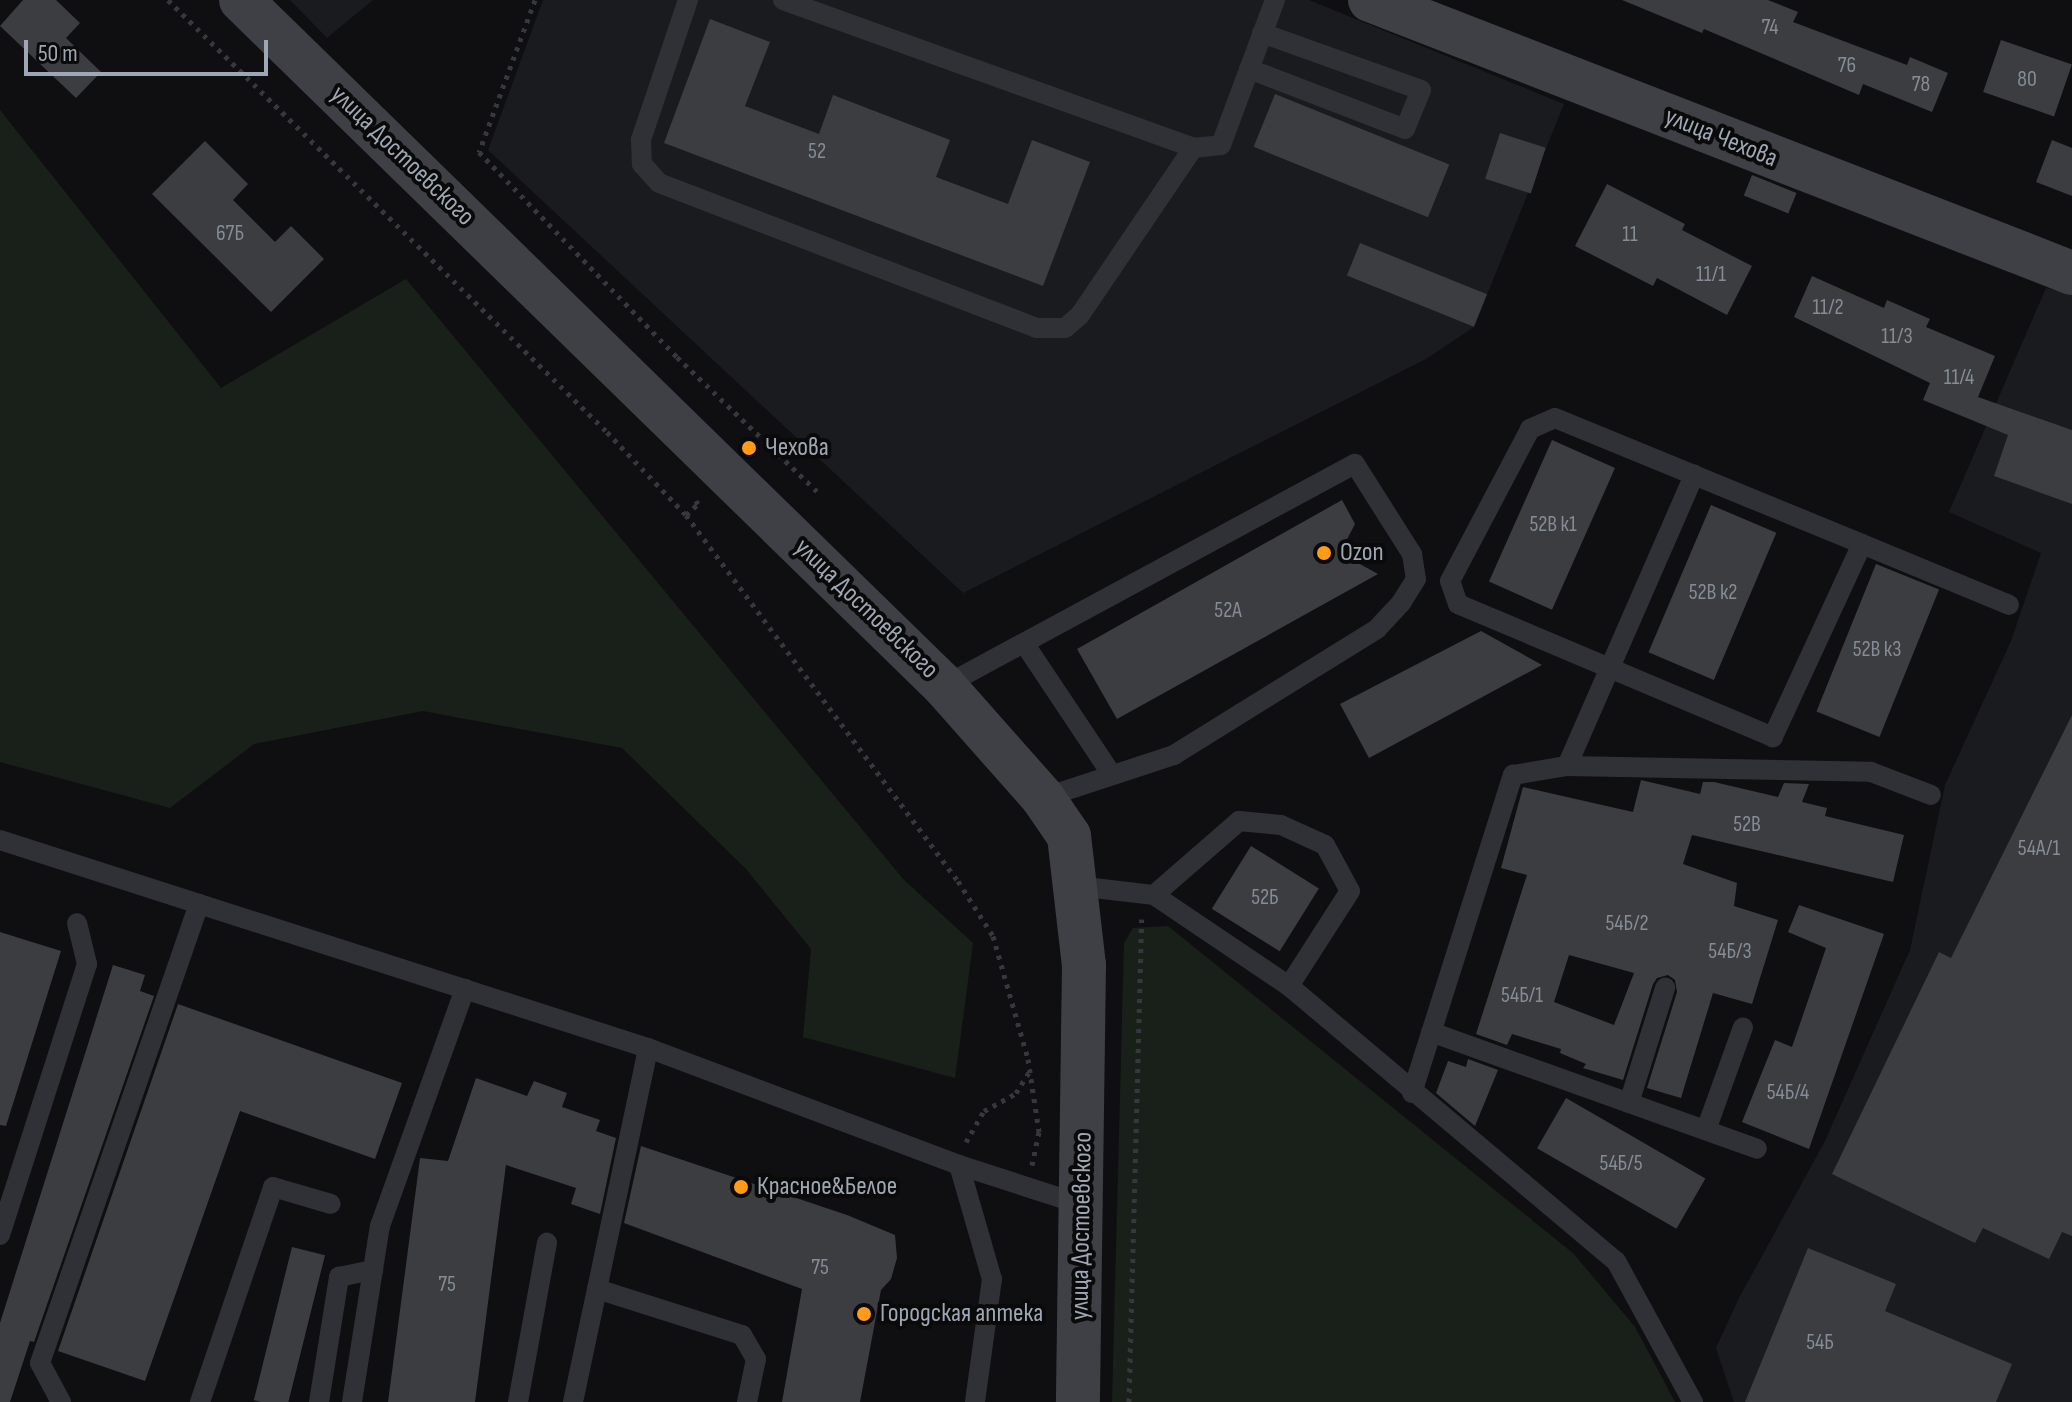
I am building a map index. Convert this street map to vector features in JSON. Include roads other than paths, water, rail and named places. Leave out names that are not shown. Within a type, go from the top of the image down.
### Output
[{"type":"main road","name":"улица Достоевского","points":[[241,0],[944,686],[1043,798],[1069,836],[1084,965],[1078,1402]]},
{"type":"main road","name":"улица Чехова","points":[[1370,0],[2072,273]]},
{"type":"lane","points":[[688,0],[641,140],[642,164],[659,183],[1036,328],[1065,328],[1080,315],[1193,148]]},
{"type":"lane","points":[[783,0],[1193,148],[1221,145],[1275,0]]},
{"type":"lane","points":[[1249,69],[1405,129],[1421,90],[1262,33]]},
{"type":"lane","points":[[1862,544],[1773,737],[1458,604],[1450,581],[1530,429],[1555,418],[1862,544],[2009,605]]},
{"type":"lane","points":[[944,686],[1355,464],[1412,554],[1416,579],[1401,603],[1377,629],[1174,755],[1043,798]]},
{"type":"lane","points":[[1567,766],[1694,475]]},
{"type":"lane","points":[[1024,643],[1112,775]]},
{"type":"lane","points":[[1412,1093],[1513,775],[1567,766],[1871,772],[1931,795]]},
{"type":"lane","points":[[1147,894],[1239,821],[1281,825],[1325,845],[1350,891],[1289,986]]},
{"type":"lane","points":[[0,840],[648,1048],[959,1165],[1083,1205]]},
{"type":"lane","points":[[1077,886],[1147,894],[1289,986],[1412,1093],[1616,1261],[1693,1402]]},
{"type":"lane","points":[[61,1402],[40,1363],[199,904]]},
{"type":"lane","points":[[0,1235],[87,964],[77,923]]},
{"type":"lane","points":[[1629,1103],[1665,988]]},
{"type":"lane","points":[[352,1402],[380,1226],[465,989]]},
{"type":"lane","points":[[1706,1130],[1743,1027]]},
{"type":"lane","points":[[1431,1032],[1757,1149]]},
{"type":"lane","points":[[573,1402],[648,1048]]},
{"type":"lane","points":[[959,1165],[992,1279],[975,1402]]},
{"type":"lane","points":[[200,1402],[273,1187],[331,1204]]},
{"type":"lane","points":[[518,1402],[547,1243]]},
{"type":"lane","points":[[319,1402],[339,1277],[373,1270]]},
{"type":"lane","points":[[597,1289],[742,1335],[756,1359],[747,1402]]},
{"type":"place","name":"Чехова","points":[[749,448]]},
{"type":"place","name":"Ozon","points":[[1324,553]]},
{"type":"place","name":"Красное&Белое","points":[[741,1187]]},
{"type":"place","name":"Городская аптека","points":[[864,1314]]}]
